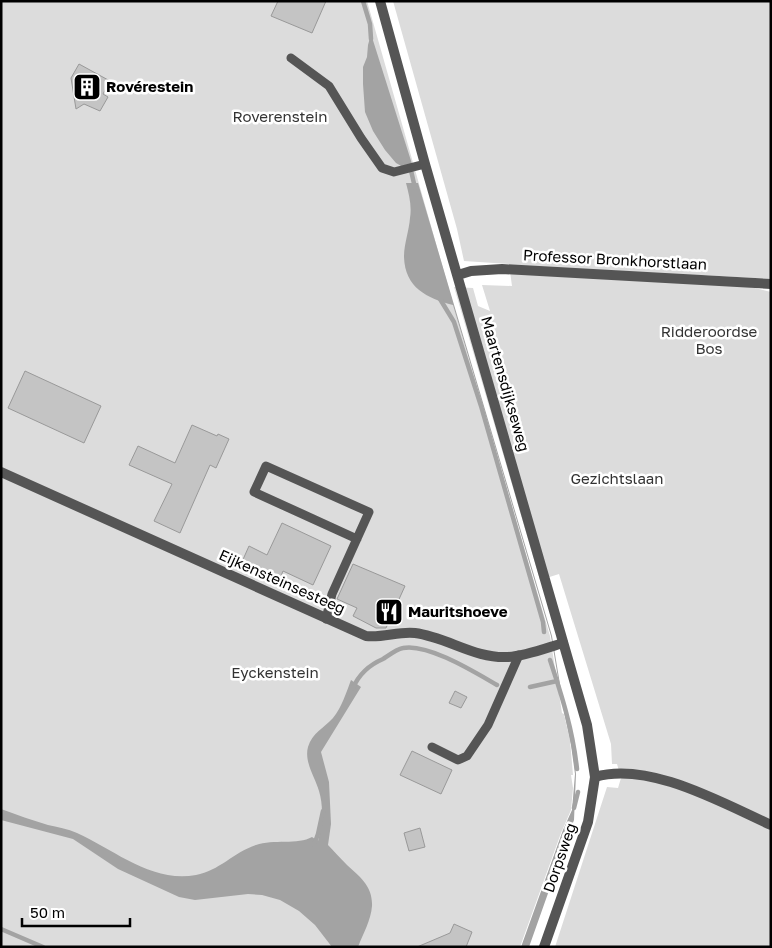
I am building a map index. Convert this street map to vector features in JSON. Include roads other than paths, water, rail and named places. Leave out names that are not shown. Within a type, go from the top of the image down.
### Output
[{"type":"street","name":"Maartensdijkseweg","points":[[380,1],[425,164],[587,725],[596,777]]},
{"type":"street","name":"Professor Bronkhorstlaan","points":[[458,275],[502,269],[771,284]]},
{"type":"street","name":"Eijkensteinsesteeg","points":[[1,472],[366,636],[384,637],[403,633],[416,633],[478,653],[507,657],[563,643]]},
{"type":"street","points":[[596,777],[604,774],[635,774],[667,780],[771,825]]},
{"type":"street","name":"Dorpsweg","points":[[544,947],[584,837],[596,777]]},
{"type":"lane","points":[[292,58],[329,86],[382,168],[394,172],[425,164]]},
{"type":"lane","points":[[326,619],[332,594],[357,539],[369,512],[266,466],[254,492],[357,539]]},
{"type":"lane","points":[[432,747],[458,760],[467,756],[488,725],[519,655]]},
{"type":"waterway","points":[[363,1],[370,24],[371,39]]},
{"type":"waterway","points":[[410,166],[415,188]]},
{"type":"waterway","points":[[440,299],[454,322],[481,406],[543,622],[544,632]]},
{"type":"waterway","points":[[353,688],[365,670],[403,648],[425,650],[438,654],[497,685]]},
{"type":"waterway","points":[[550,660],[570,727],[577,769]]},
{"type":"waterway","points":[[530,687],[557,681]]},
{"type":"waterway","points":[[574,808],[578,792]]},
{"type":"waterway","points":[[314,845],[323,811]]},
{"type":"waterway","points":[[1,929],[43,947]]},
{"type":"place","name":"Rovérestein","points":[[87,87]]},
{"type":"place","name":"Mauritshoeve","points":[[389,612]]},
{"type":"park label","name":"Roverenstein","points":[[280,117]]},
{"type":"park label","name":"Ridderoordse Bos","points":[[709,340]]},
{"type":"park label","name":"Gezichtslaan","points":[[617,479]]},
{"type":"park label","name":"Eyckenstein","points":[[275,673]]}]
